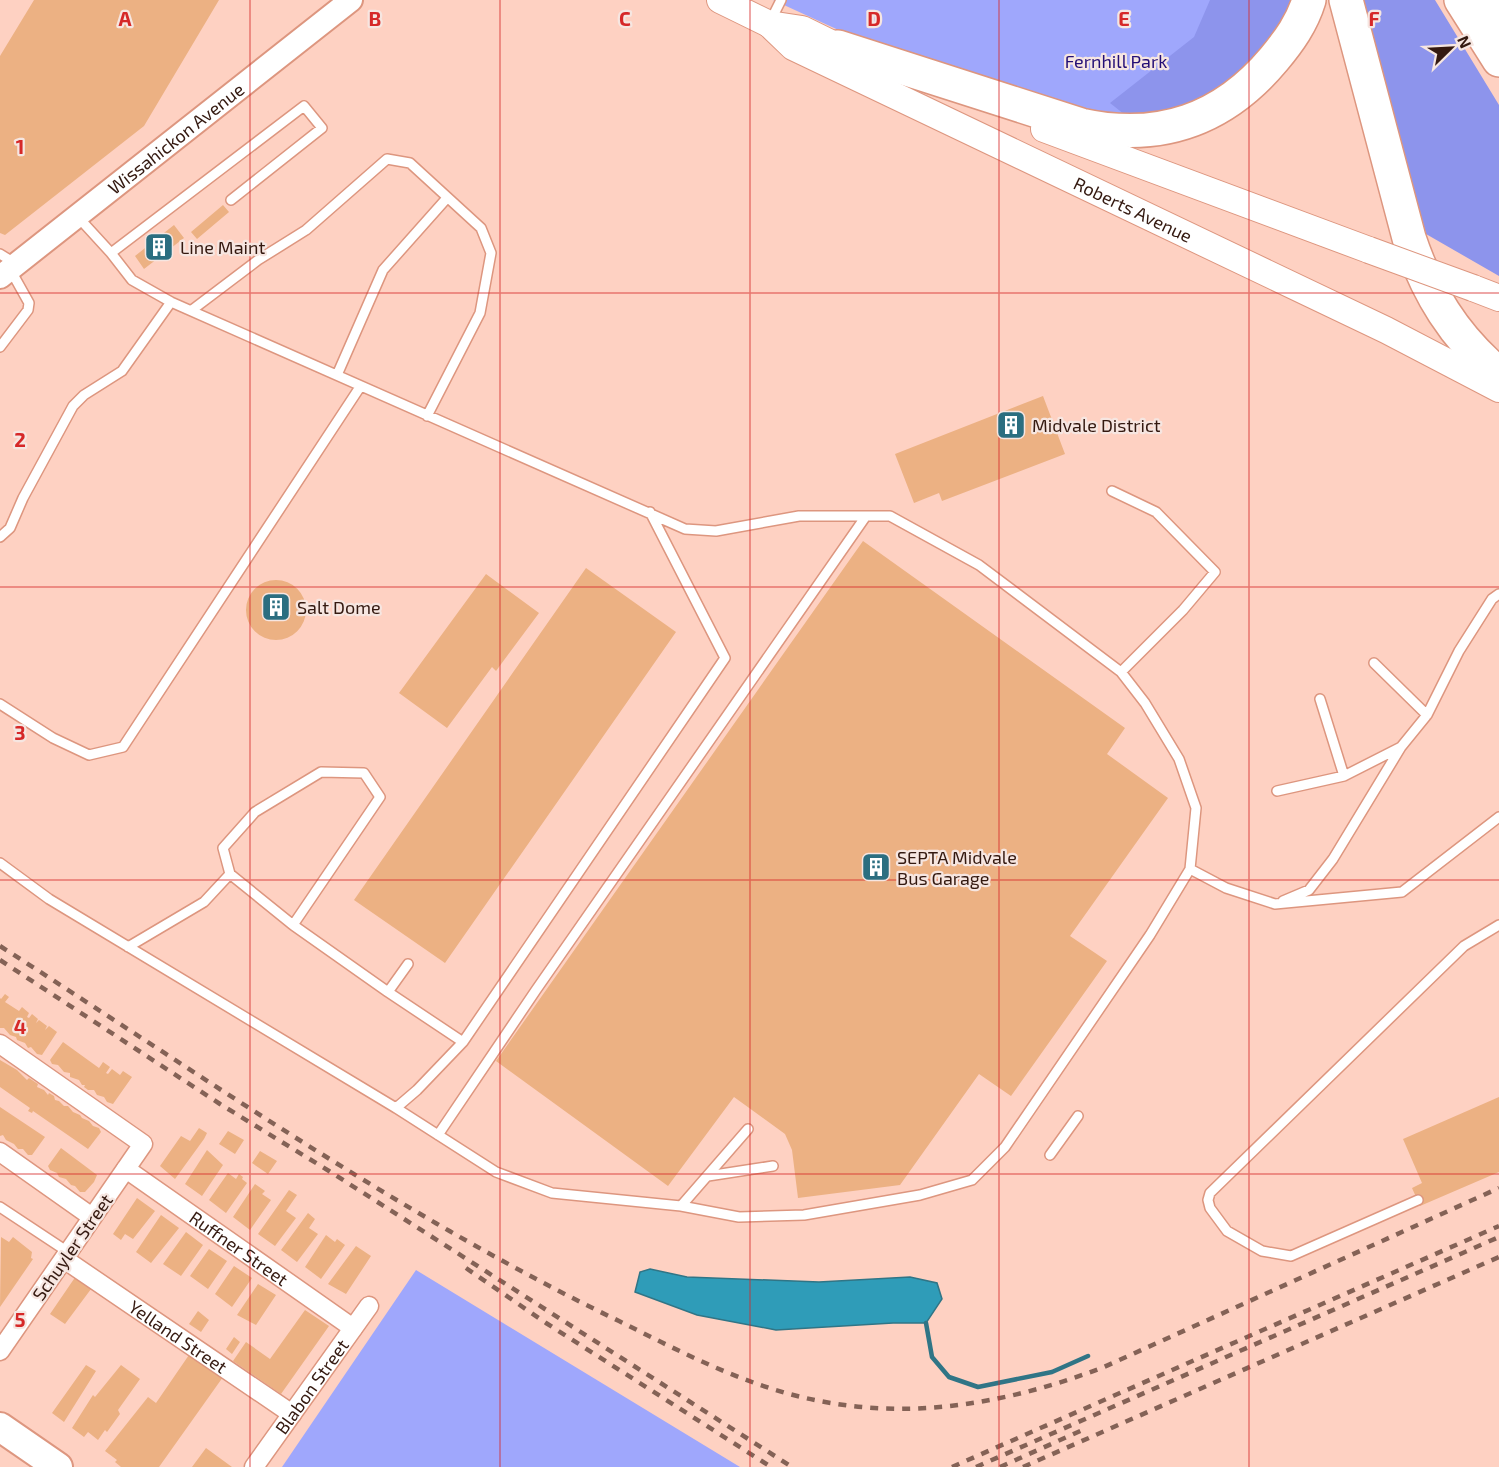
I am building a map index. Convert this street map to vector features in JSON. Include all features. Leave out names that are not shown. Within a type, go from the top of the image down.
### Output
[{"type":"highway","points":[[838,47],[1081,125],[1123,132],[1144,131],[1185,123],[1203,116],[1237,96],[1255,81],[1283,49],[1301,20],[1309,0]]},
{"type":"highway","points":[[1346,0],[1408,238],[1416,259],[1425,280],[1450,323],[1466,344],[1499,374]]},
{"type":"highway","points":[[1461,0],[1499,60]]},
{"type":"highway","points":[[1491,0],[1499,13]]},
{"type":"main road","name":"Roberts Avenue","points":[[720,0],[769,24],[802,29],[910,79],[1499,298]]},
{"type":"main road","name":"Roberts Avenue","points":[[769,24],[793,47],[1386,330],[1499,389]]},
{"type":"main road","points":[[0,1427],[58,1467]]},
{"type":"street","name":"Wissahickon Avenue","points":[[7,266],[76,215],[351,0]]},
{"type":"street","name":"Schuyler Street","points":[[0,1044],[143,1144],[0,1351]]},
{"type":"street","points":[[0,1152],[92,1217]]},
{"type":"street","name":"Ruffner Street","points":[[126,1169],[353,1328]]},
{"type":"street","name":"Yelland Street","points":[[66,1255],[292,1414]]},
{"type":"street","name":"Blabon Street","points":[[254,1467],[369,1306]]},
{"type":"lane","points":[[769,24],[781,0]]},
{"type":"lane","points":[[111,253],[304,106],[322,128],[231,200]]},
{"type":"lane","points":[[192,310],[258,260],[306,230],[387,159],[410,163],[481,228],[491,253],[480,313],[427,416]]},
{"type":"lane","points":[[337,375],[382,270],[447,198]]},
{"type":"lane","points":[[0,862],[49,899],[396,1108],[496,1172],[552,1193],[681,1206],[740,1217],[804,1215],[920,1196],[972,1180],[1005,1147],[1149,935],[1190,869],[1196,808],[1179,759],[1145,703],[1121,672],[980,565],[890,516],[799,516],[716,531],[685,529],[171,302],[132,280],[76,215]]},
{"type":"lane","points":[[0,347],[28,310],[29,303],[7,266]]},
{"type":"lane","points":[[0,537],[10,528],[23,498],[73,406],[84,395],[122,371],[171,302]]},
{"type":"lane","points":[[0,704],[53,738],[89,755],[123,747],[360,387]]},
{"type":"lane","points":[[1112,491],[1156,512],[1215,572],[1183,610],[1121,672]]},
{"type":"lane","points":[[396,1108],[417,1090],[463,1042],[725,658],[650,512]]},
{"type":"lane","points":[[438,1135],[536,990],[866,516]]},
{"type":"lane","points":[[1275,904],[1309,890],[1333,859],[1401,747],[1427,715],[1460,651],[1492,599],[1499,594]]},
{"type":"lane","points":[[1374,663],[1427,715]]},
{"type":"lane","points":[[1320,699],[1344,776]]},
{"type":"lane","points":[[1277,791],[1344,776],[1401,747]]},
{"type":"lane","points":[[293,925],[380,797],[364,773],[321,772],[255,812],[223,848],[230,874],[293,925],[463,1042]]},
{"type":"lane","points":[[1190,869],[1226,888],[1275,904],[1402,892],[1499,817]]},
{"type":"lane","points":[[128,947],[204,902],[230,874]]},
{"type":"lane","points":[[1418,1200],[1291,1256],[1262,1251],[1227,1231],[1210,1208],[1208,1200],[1210,1193],[1464,946],[1499,925]]},
{"type":"lane","points":[[388,992],[408,964]]},
{"type":"lane","points":[[1050,1155],[1078,1116]]},
{"type":"lane","points":[[681,1206],[748,1129]]},
{"type":"lane","points":[[708,1176],[773,1166]]},
{"type":"lane","points":[[0,1207],[66,1255]]},
{"type":"green space","name":"Fernhill Park","points":[[773,0],[1300,0],[1128,125],[869,44]]},
{"type":"green space","points":[[416,1270],[740,1467],[282,1467]]},
{"type":"shaded area","points":[[1210,0],[1295,0],[1246,76],[1194,110],[1134,122],[1110,103],[1194,37]]},
{"type":"shaded area","points":[[1361,0],[1435,0],[1499,105],[1499,276],[1426,234]]},
{"type":"shaded area","points":[[650,1269],[687,1277],[819,1282],[910,1277],[937,1283],[942,1299],[926,1323],[776,1330],[697,1315],[635,1292],[640,1272]]},
{"type":"building","points":[[34,0],[219,0],[144,126],[5,235],[0,233],[0,56]]},
{"type":"building","points":[[223,205],[229,212],[197,239],[191,232]]},
{"type":"building","name":"Line Maint","points":[[174,225],[184,238],[144,269],[135,256]]},
{"type":"building","name":"Midvale District","points":[[1043,396],[1065,454],[942,501],[939,493],[914,503],[895,454]]},
{"type":"building","name":"SEPTA Midvale Bus Garage","points":[[863,541],[1125,728],[1107,754],[1168,798],[1070,936],[1107,961],[1011,1096],[979,1074],[900,1185],[798,1198],[792,1150],[785,1134],[734,1097],[668,1186],[496,1061]]},
{"type":"building","points":[[586,568],[676,632],[445,963],[354,900]]},
{"type":"building","points":[[486,574],[539,613],[496,671],[492,667],[447,728],[399,693]]},
{"type":"building","name":"Salt Dome","points":[[270,580],[282,580],[293,585],[301,593],[306,610],[304,622],[293,635],[282,640],[270,640],[259,635],[251,627],[246,616],[246,604],[251,593],[259,585]]},
{"type":"building","points":[[5,994],[9,997],[5,1002],[19,1011],[22,1007],[29,1013],[27,1017],[29,1018],[32,1014],[38,1019],[36,1023],[39,1020],[47,1026],[45,1030],[49,1026],[57,1032],[42,1055],[37,1054],[31,1047],[28,1048],[25,1043],[10,1035],[4,1028],[0,1028],[0,998]]},
{"type":"building","points":[[63,1042],[99,1068],[103,1062],[110,1067],[106,1073],[108,1074],[112,1069],[120,1075],[123,1071],[132,1077],[113,1104],[97,1095],[94,1090],[88,1090],[79,1080],[70,1077],[70,1073],[64,1072],[58,1065],[52,1064],[50,1060]]},
{"type":"building","points":[[0,1060],[17,1070],[27,1080],[29,1078],[38,1084],[37,1087],[48,1095],[49,1093],[54,1096],[55,1100],[68,1106],[73,1112],[99,1128],[101,1132],[88,1149],[33,1111],[32,1113],[28,1111],[30,1108],[0,1087]]},
{"type":"building","points":[[1499,1097],[1499,1172],[1420,1206],[1412,1188],[1422,1183],[1403,1139]]},
{"type":"building","points":[[0,1107],[45,1137],[32,1155],[28,1155],[23,1149],[18,1149],[3,1135],[0,1136]]},
{"type":"building","points":[[199,1128],[207,1133],[175,1179],[160,1166],[181,1136],[190,1141]]},
{"type":"building","points":[[228,1131],[244,1140],[235,1154],[219,1144]]},
{"type":"building","points":[[61,1148],[97,1175],[85,1192],[80,1192],[66,1179],[50,1170],[48,1166]]},
{"type":"building","points":[[207,1150],[223,1165],[202,1196],[185,1184]]},
{"type":"building","points":[[260,1151],[277,1161],[268,1174],[252,1163]]},
{"type":"building","points":[[228,1173],[236,1179],[239,1174],[247,1183],[226,1213],[209,1200]]},
{"type":"building","points":[[255,1184],[265,1191],[262,1194],[271,1200],[250,1230],[233,1217]]},
{"type":"building","points":[[289,1190],[297,1195],[286,1211],[296,1218],[275,1246],[258,1234]]},
{"type":"building","points":[[137,1198],[155,1211],[133,1239],[125,1234],[121,1240],[113,1234]]},
{"type":"building","points":[[308,1213],[315,1219],[309,1228],[318,1234],[297,1262],[281,1250]]},
{"type":"building","points":[[161,1215],[179,1228],[151,1263],[136,1252]]},
{"type":"building","points":[[186,1232],[203,1245],[181,1276],[163,1264]]},
{"type":"building","points":[[326,1235],[335,1242],[337,1239],[345,1245],[321,1279],[305,1267]]},
{"type":"building","points":[[1,1237],[9,1242],[13,1237],[32,1252],[31,1258],[33,1259],[0,1307]]},
{"type":"building","points":[[356,1246],[371,1256],[346,1294],[328,1284]]},
{"type":"building","points":[[209,1249],[227,1261],[208,1289],[190,1276]]},
{"type":"building","points":[[234,1266],[252,1278],[232,1307],[215,1294]]},
{"type":"building","points":[[76,1276],[94,1285],[65,1324],[50,1314]]},
{"type":"building","points":[[258,1284],[276,1295],[256,1325],[237,1315]]},
{"type":"building","points":[[305,1310],[329,1326],[281,1394],[233,1361],[246,1342],[270,1359]]},
{"type":"building","points":[[198,1311],[209,1320],[201,1332],[189,1324]]},
{"type":"building","points":[[234,1337],[240,1342],[232,1354],[226,1349]]},
{"type":"building","points":[[191,1352],[223,1377],[159,1467],[121,1467],[115,1462],[117,1460],[105,1451],[148,1397],[156,1403]]},
{"type":"building","points":[[86,1365],[96,1371],[64,1422],[52,1413]]},
{"type":"building","points":[[121,1365],[140,1379],[118,1410],[120,1414],[107,1432],[105,1430],[98,1440],[88,1432],[84,1437],[72,1428],[93,1395],[95,1397]]},
{"type":"building","points":[[206,1448],[232,1467],[192,1467]]},
{"type":"waterway","points":[[926,1323],[932,1357],[949,1377],[978,1387],[1052,1372],[1088,1356]]},
{"type":"railway","points":[[0,946],[304,1143],[459,1236],[538,1280],[670,1346],[748,1381],[831,1403],[901,1409],[936,1407],[1004,1397],[1071,1379],[1104,1367],[1499,1188]]},
{"type":"railway","points":[[0,960],[220,1104],[329,1171],[792,1467]]},
{"type":"railway","points":[[952,1467],[1499,1226]]},
{"type":"railway","points":[[976,1467],[1499,1237]]},
{"type":"railway","points":[[1023,1467],[1499,1257]]},
{"type":"railway","points":[[466,1268],[546,1323],[771,1467]]},
{"type":"railway","points":[[1000,1467],[1087,1428]]},
{"type":"place","name":"Line Maint","points":[[159,247]]},
{"type":"place","name":"Midvale District","points":[[1011,425]]},
{"type":"place","name":"Salt Dome","points":[[276,607]]},
{"type":"place","name":"SEPTA Midvale Bus Garage","points":[[876,867]]}]
